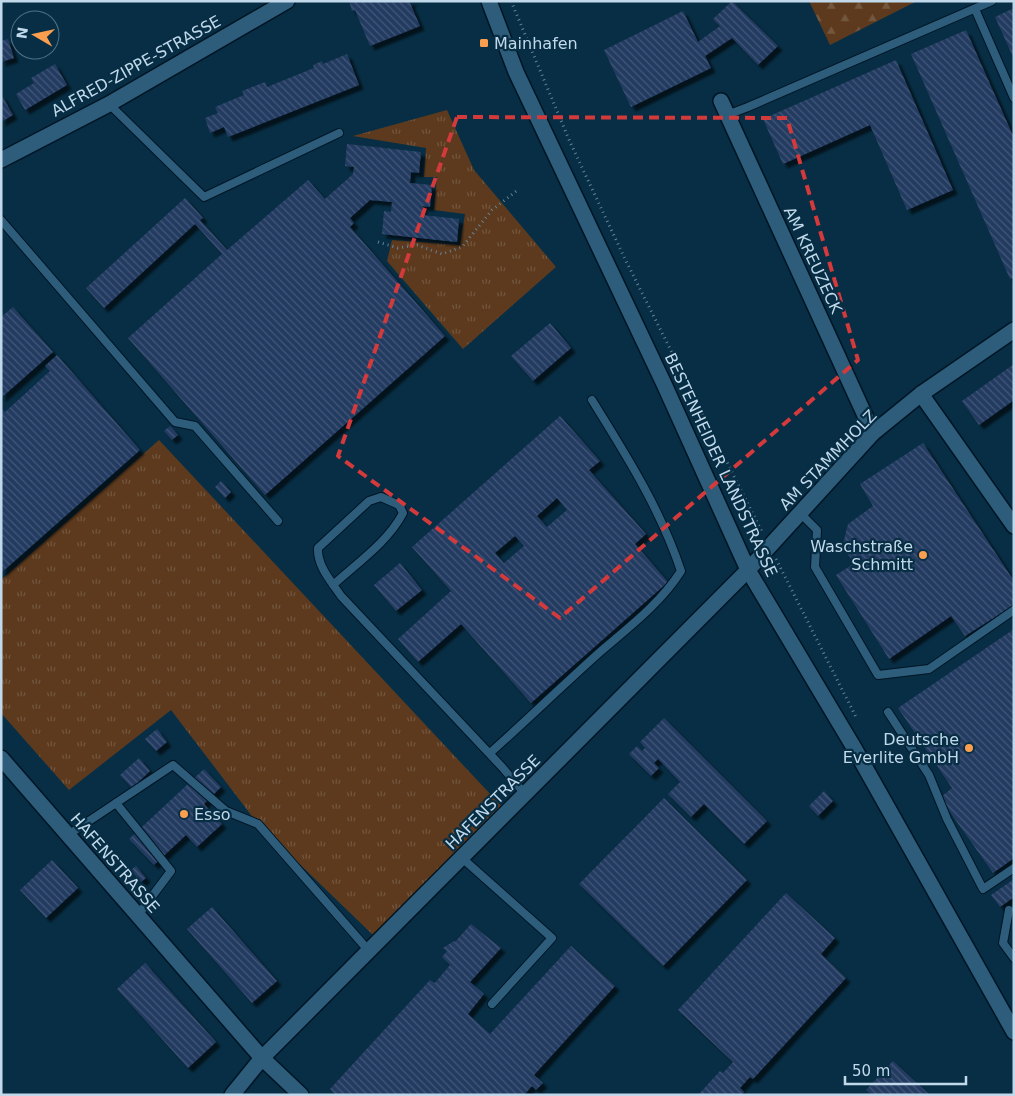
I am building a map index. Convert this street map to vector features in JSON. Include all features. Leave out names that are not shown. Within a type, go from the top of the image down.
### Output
[{"type":"street","name":"ALFRED-ZIPPE-STRASSE","points":[[1,160],[109,104],[287,1]]},
{"type":"street","name":"BESTENHEIDER LANDSTRASSE","points":[[489,1],[516,72],[664,384],[748,570],[853,746],[1014,1032]]},
{"type":"street","name":"AM KREUZECK","points":[[724,108],[873,433]]},
{"type":"street","name":"AM STAMMHOLZ","points":[[748,570],[873,433],[921,394],[1014,330]]},
{"type":"street","points":[[921,394],[1014,526]]},
{"type":"street","name":"HAFENSTRASSE","points":[[232,1095],[262,1058],[748,570]]},
{"type":"street","name":"HAFENSTRASSE","points":[[1,758],[262,1058]]},
{"type":"street","points":[[262,1058],[301,1095]]},
{"type":"lane","points":[[724,108],[748,108],[992,1]]},
{"type":"lane","points":[[975,8],[1014,98]]},
{"type":"lane","points":[[109,104],[204,197],[339,133]]},
{"type":"lane","points":[[1,220],[175,422],[195,426],[278,520]]},
{"type":"lane","points":[[490,753],[637,621],[670,588],[681,571],[671,541],[637,472],[592,400]]},
{"type":"lane","points":[[333,585],[382,540],[394,526],[403,513],[400,505],[381,497],[369,501],[318,548],[317,557],[326,575],[333,585],[341,596],[490,753],[525,794]]},
{"type":"lane","points":[[800,513],[817,530],[815,568],[878,675],[929,669],[1014,610]]},
{"type":"lane","points":[[888,712],[929,775],[946,819],[983,889],[1014,868]]},
{"type":"lane","points":[[68,835],[173,765],[226,811],[258,824],[369,951]]},
{"type":"lane","points":[[116,803],[171,871],[138,915]]},
{"type":"lane","points":[[462,858],[552,938],[492,1004]]},
{"type":"lane","points":[[1009,910],[1003,943],[1014,958]]},
{"type":"path","points":[[511,1],[570,142],[625,259],[860,725]]},
{"type":"path","points":[[378,242],[398,248],[417,245],[442,254],[462,247],[492,210],[518,189]]},
{"type":"highlighted area","points":[[457,117],[787,118],[858,360],[560,618],[338,456]]},
{"type":"green space","points":[[809,1],[917,1],[830,45]]},
{"type":"green space","points":[[447,110],[474,170],[556,267],[463,349],[387,261],[392,240],[460,245],[465,214],[434,210],[437,177],[424,177],[426,148],[353,136]]},
{"type":"green space","points":[[159,440],[507,812],[373,935],[258,824],[171,710],[69,790],[1,713],[1,580]]},
{"type":"building","points":[[349,1],[414,1],[410,3],[420,26],[370,46],[355,10],[352,11]]},
{"type":"building","points":[[732,1],[778,46],[758,65],[732,38],[705,56],[711,68],[631,107],[604,50],[683,11],[698,42],[720,26],[713,19]]},
{"type":"building","points":[[1014,8],[1014,59],[995,17]]},
{"type":"building","points":[[966,30],[1014,138],[1014,278],[1010,279],[911,54]]},
{"type":"building","points":[[8,39],[10,59],[1,62],[1,41]]},
{"type":"building","points":[[347,54],[359,85],[228,137],[224,127],[210,133],[205,118],[218,113],[215,107],[244,95],[242,91],[265,82],[267,87],[314,68],[313,65],[322,61],[323,64]]},
{"type":"building","points":[[896,60],[953,190],[907,210],[870,125],[783,164],[763,119]]},
{"type":"building","points":[[55,64],[67,85],[25,110],[16,94],[34,83],[31,78]]},
{"type":"building","points":[[1,94],[13,115],[1,122]]},
{"type":"building","points":[[347,144],[421,152],[419,173],[411,172],[410,183],[432,185],[430,207],[423,206],[422,215],[459,219],[457,242],[382,234],[384,211],[391,212],[392,202],[370,200],[350,218],[354,223],[350,227],[445,336],[265,495],[128,338],[222,254],[195,224],[104,308],[86,288],[185,198],[203,218],[200,220],[227,250],[308,180],[325,199],[353,174],[354,167],[345,166]]},
{"type":"building","points":[[13,307],[53,352],[1,398],[1,317]]},
{"type":"building","points":[[550,323],[571,348],[533,381],[511,356]]},
{"type":"building","points":[[57,355],[140,450],[1,573],[1,408],[5,412],[50,371],[45,366]]},
{"type":"building","points":[[1014,364],[1014,400],[979,425],[962,401]]},
{"type":"building","points":[[560,416],[600,461],[589,470],[646,534],[635,544],[668,582],[531,703],[461,624],[418,662],[398,639],[451,591],[412,547]],"holes":[[[557,498],[567,510],[547,527],[537,516]],[[515,536],[524,546],[504,563],[495,553]]]},
{"type":"building","points":[[170,426],[178,435],[172,440],[164,431]]},
{"type":"building","name":"Waschstraße Schmitt","points":[[923,443],[1014,581],[1014,605],[965,636],[951,616],[889,659],[836,575],[855,563],[842,548],[848,524],[873,506],[860,484]]},
{"type":"building","points":[[221,481],[231,492],[225,498],[215,487]]},
{"type":"building","points":[[400,563],[422,590],[396,611],[374,585]]},
{"type":"building","name":"Deutsche Everlite GmbH","points":[[1014,629],[1014,858],[993,873],[940,798],[952,788],[898,708]]},
{"type":"building","points":[[664,718],[767,821],[744,844],[704,804],[691,817],[668,794],[680,782],[658,759],[654,763],[659,768],[651,776],[629,754],[637,746],[642,751],[645,748],[640,742]]},
{"type":"building","points":[[157,729],[167,742],[156,751],[145,739]]},
{"type":"building","points":[[139,758],[150,771],[132,788],[120,775]]},
{"type":"building","name":"Esso","points":[[204,769],[221,787],[204,804],[222,824],[197,847],[186,835],[154,865],[129,839]]},
{"type":"building","points":[[824,791],[833,801],[818,816],[809,806]]},
{"type":"building","points":[[664,798],[747,880],[663,966],[579,884]]},
{"type":"building","points":[[52,860],[78,888],[46,918],[20,890]]},
{"type":"building","points":[[136,866],[146,878],[141,882],[131,870]]},
{"type":"building","points":[[1014,879],[1014,897],[1000,907],[991,895]]},
{"type":"building","points":[[786,893],[835,938],[821,954],[846,978],[753,1079],[750,1077],[740,1088],[744,1092],[742,1095],[698,1095],[720,1071],[723,1073],[733,1062],[678,1010]]},
{"type":"building","points":[[212,907],[277,981],[252,1003],[187,929]]},
{"type":"building","points":[[471,924],[501,948],[470,982],[484,994],[468,1014],[490,1034],[571,946],[615,986],[534,1075],[543,1083],[536,1090],[532,1086],[524,1095],[336,1095],[330,1089],[430,980],[435,983],[450,965],[442,957],[447,951],[443,948],[455,942]]},
{"type":"building","points":[[145,963],[216,1042],[188,1068],[117,989]]},
{"type":"building","points":[[893,1061],[930,1095],[872,1095],[866,1090]]},
{"type":"place","name":"Mainhafen","points":[[484,43]]},
{"type":"place","name":"Waschstraße Schmitt","points":[[923,555]]},
{"type":"place","name":"Deutsche Everlite GmbH","points":[[969,748]]},
{"type":"place","name":"Esso","points":[[184,814]]}]
